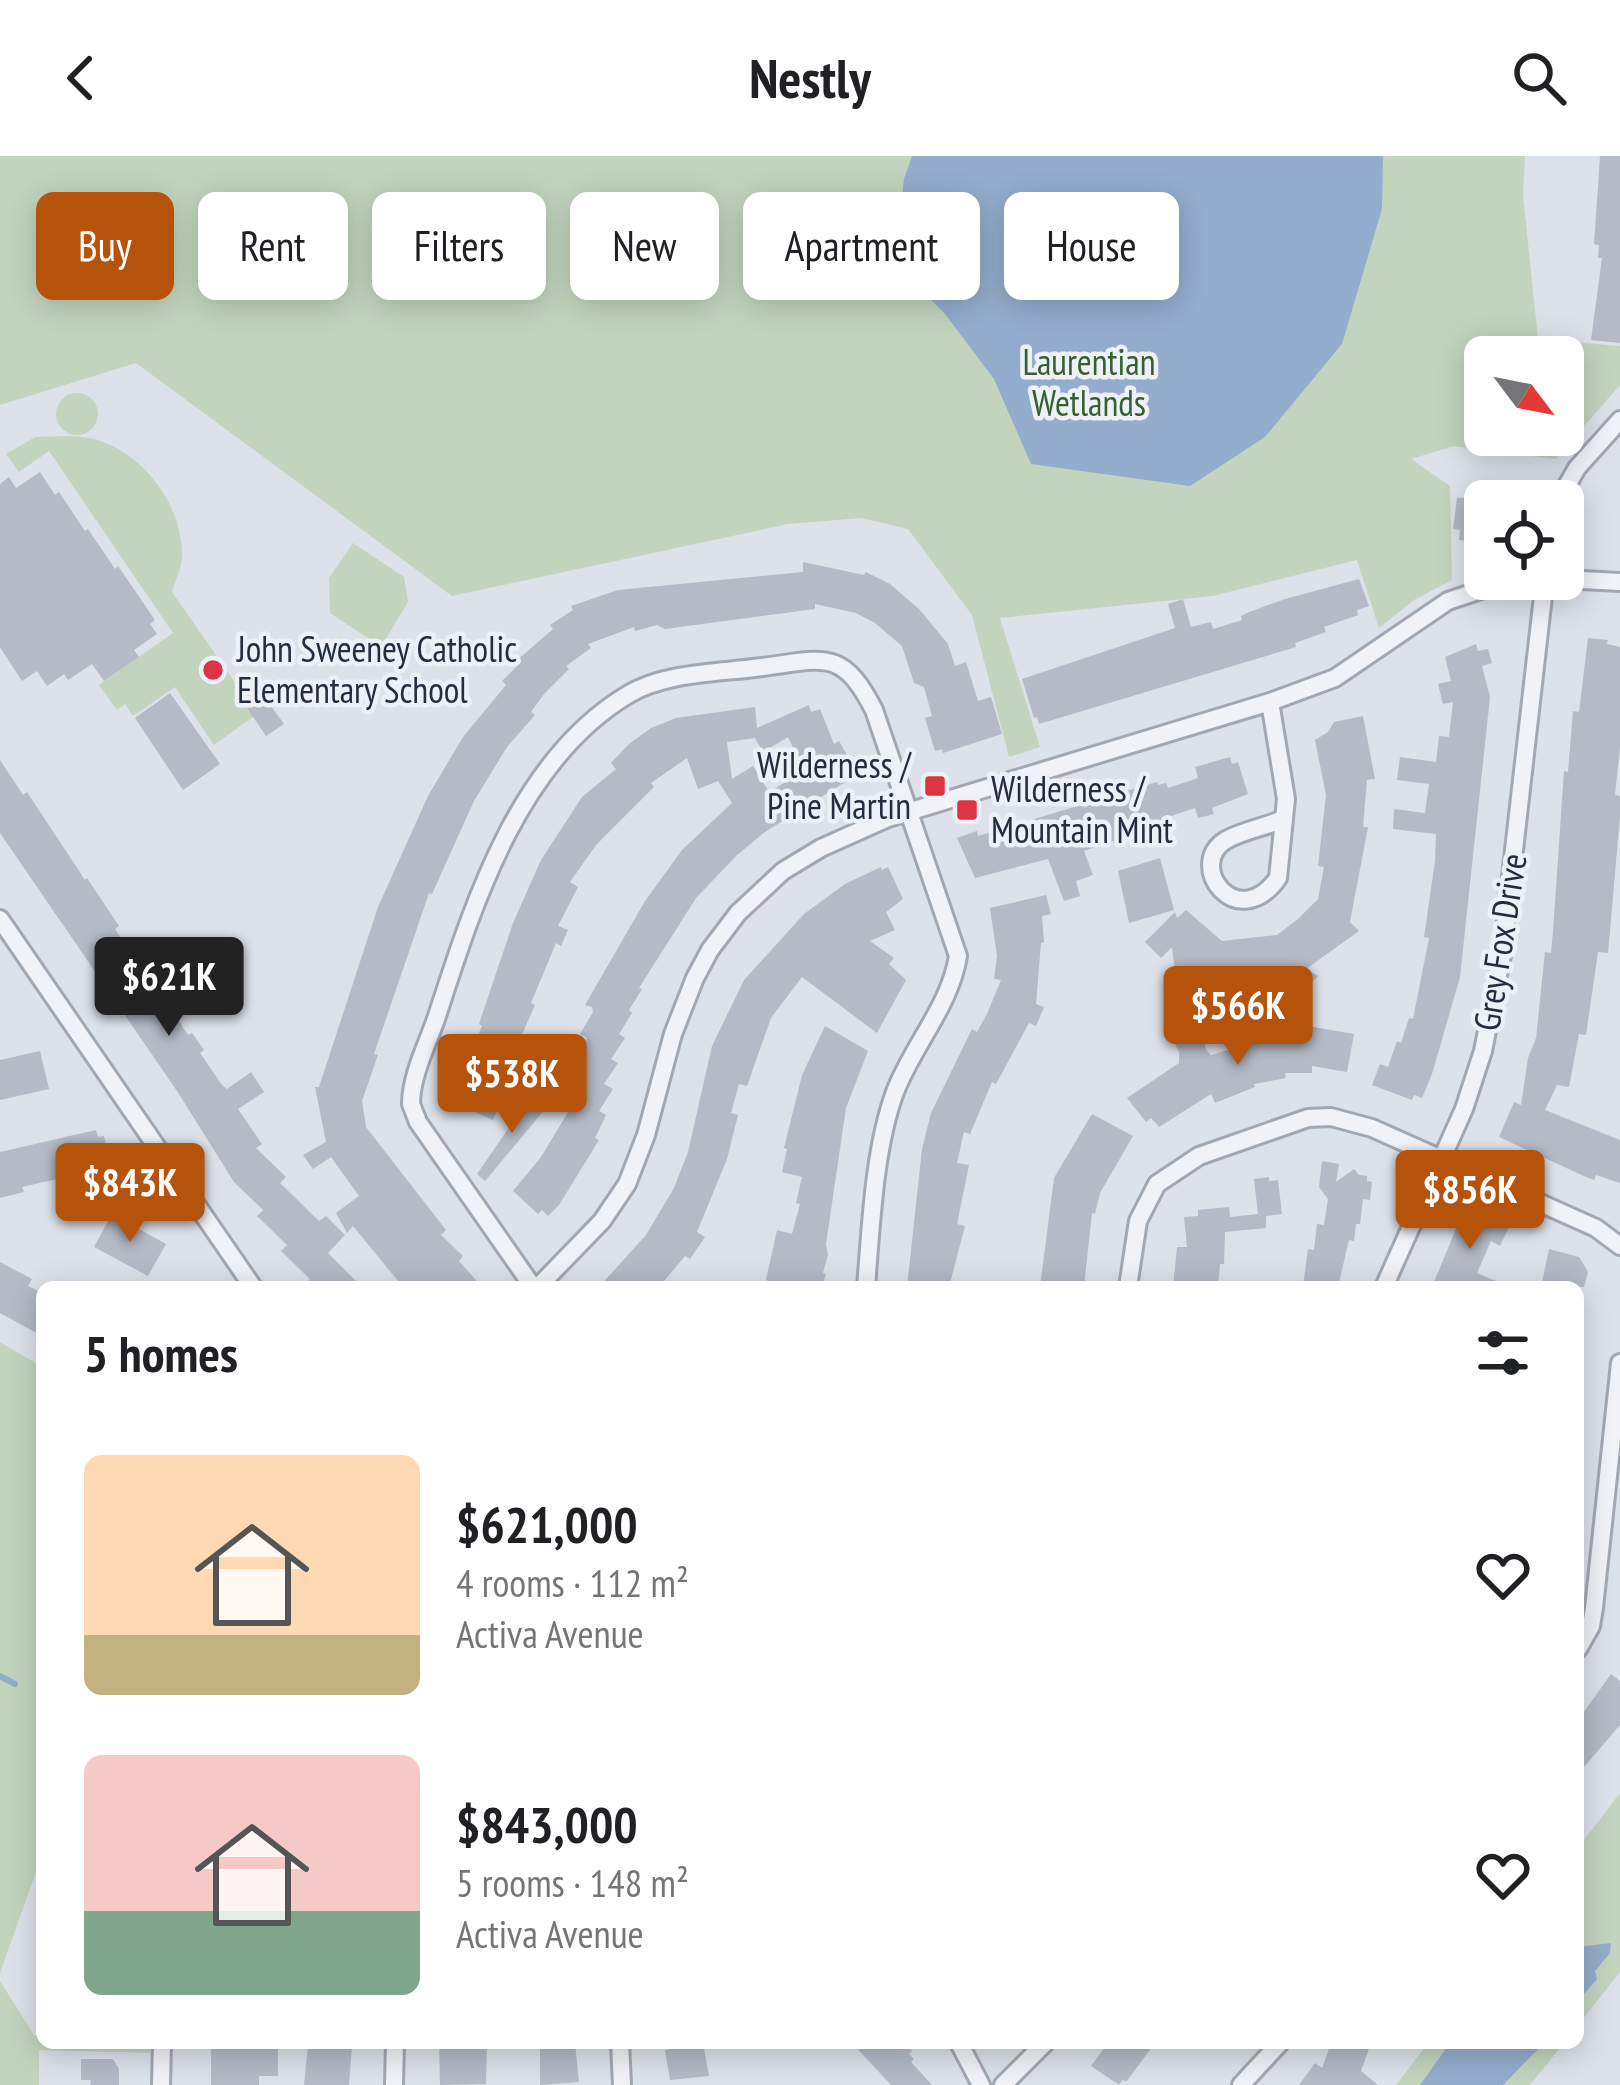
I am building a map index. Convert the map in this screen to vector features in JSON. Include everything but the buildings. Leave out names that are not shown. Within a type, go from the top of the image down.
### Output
[{"type":"street","points":[[1570,480],[1620,420]]},
{"type":"street","points":[[1584,580],[1620,581]]},
{"type":"street","points":[[542,1281],[602,1221],[627,1184],[694,978],[738,913],[783,872],[821,848],[908,812],[1335,678],[1448,601],[1464,595]]},
{"type":"street","name":"Grey Fox Drive","points":[[1387,1281],[1442,1160],[1483,1051],[1502,956],[1538,600]]},
{"type":"street","points":[[532,1281],[418,1122],[411,1094],[467,923],[500,845],[563,752],[632,692],[658,682],[831,662],[846,667],[867,695],[958,956],[946,995],[897,1088],[888,1118],[867,1281]]},
{"type":"street","points":[[1270,702],[1286,799],[1278,878],[1256,899],[1244,902],[1230,897],[1211,873],[1219,846],[1281,820]]},
{"type":"street","points":[[0,919],[249,1281]]},
{"type":"street","points":[[1129,1281],[1138,1221],[1156,1184],[1199,1156],[1308,1118],[1331,1117],[1372,1128],[1596,1228],[1620,1246]]},
{"type":"street","points":[[1584,1639],[1592,1626],[1620,1363]]},
{"type":"street","points":[[161,2085],[162,2049]]},
{"type":"street","points":[[394,2085],[395,2049]]},
{"type":"street","points":[[620,2049],[622,2085]]},
{"type":"street","points":[[961,2049],[981,2085]]},
{"type":"street","points":[[1003,2085],[1039,2049]]},
{"type":"street","points":[[1240,2085],[1274,2049]]},
{"type":"green space","name":"Laurentian Wetlands","points":[[0,156],[1525,156],[1523,195],[1538,336],[1464,336],[1464,447],[1411,459],[1450,486],[1452,580],[1414,600],[1379,628],[1357,560],[1213,596],[1000,618],[1040,747],[1009,757],[972,615],[908,529],[861,518],[788,524],[452,596],[136,363],[0,405]]},
{"type":"green space","name":"Laurentian Wetlands","points":[[1584,343],[1620,346],[1620,385],[1584,426]]},
{"type":"green space","points":[[77,393],[92,399],[98,414],[92,429],[77,435],[62,429],[56,414],[62,399]]},
{"type":"green space","points":[[76,436],[102,442],[138,463],[165,496],[175,515],[182,556],[172,592],[257,714],[214,745],[175,687],[133,716],[125,704],[117,710],[99,685],[173,633],[49,451],[19,472],[6,454],[35,437]]},
{"type":"green space","points":[[353,543],[404,577],[408,602],[381,647],[330,613],[329,578]]},
{"type":"green space","points":[[0,1342],[36,1363],[36,1872],[0,1973]]},
{"type":"green space","points":[[1620,1793],[1620,1972],[1584,2017],[1584,1840]]},
{"type":"green space","points":[[0,1981],[36,2035],[36,2049],[150,2049],[150,2053],[39,2050],[39,2085],[0,2085]]},
{"type":"green space","points":[[1423,2049],[1559,2049],[1530,2085],[1396,2085]]},
{"type":"water","points":[[912,156],[1383,156],[1382,209],[1342,344],[1265,437],[1190,486],[1031,464],[994,379],[932,300],[980,300],[980,192],[903,192]]},
{"type":"water","points":[[1611,1943],[1610,1953],[1595,1971],[1597,1979],[1584,1994],[1584,1946]]},
{"type":"water","points":[[1446,2049],[1538,2049],[1503,2085],[1420,2085]]},
{"type":"waterway","points":[[0,1676],[15,1684]]},
{"type":"place","name":"John Sweeney Catholic Elementary School","points":[[213,670]]},
{"type":"place","name":"Wilderness / Pine Martin","points":[[935,786]]},
{"type":"place","name":"Wilderness / Mountain Mint","points":[[967,810]]}]
